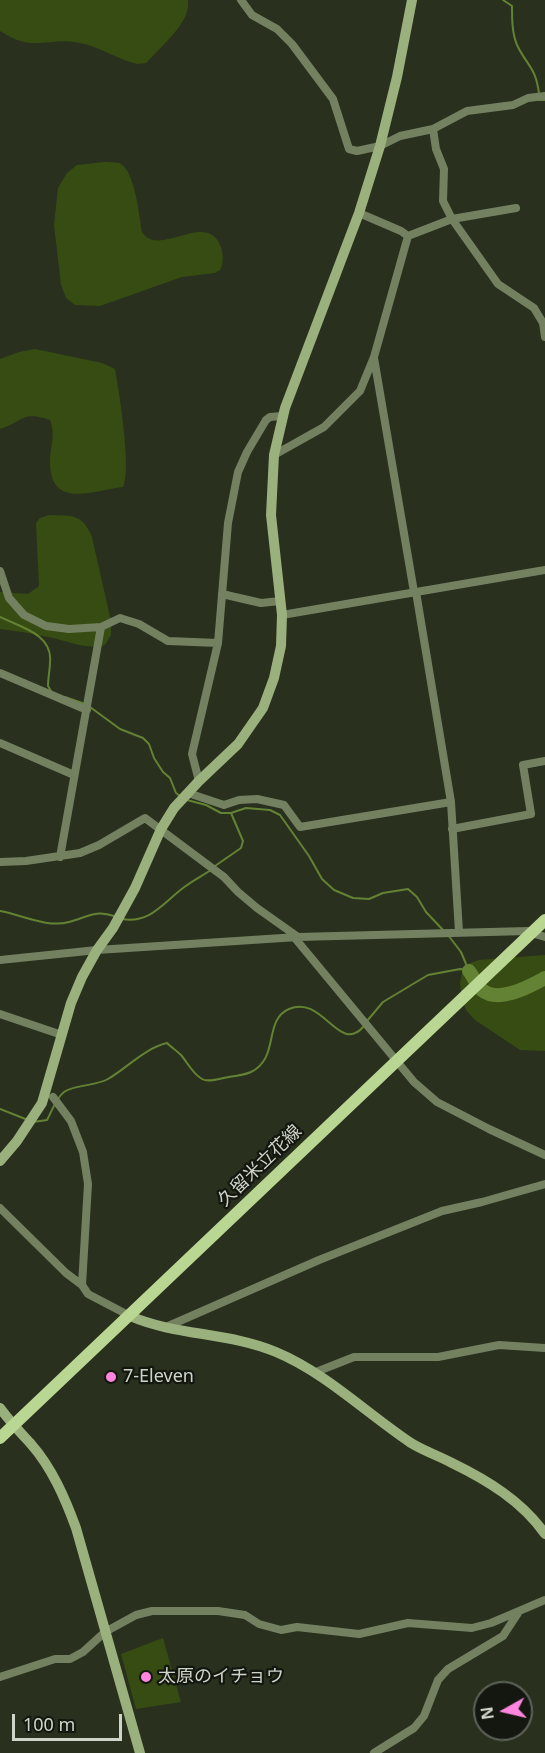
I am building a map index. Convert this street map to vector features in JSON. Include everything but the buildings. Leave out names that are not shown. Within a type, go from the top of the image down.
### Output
[{"type":"main road","name":"久留米立花線","points":[[0,1438],[545,921]]},
{"type":"street","points":[[241,0],[252,15],[277,29],[292,44],[333,99],[349,149],[357,151],[380,146],[400,136],[433,129],[467,111],[513,105],[528,98],[545,96]]},
{"type":"street","points":[[0,1161],[17,1141],[42,1103],[71,1003],[82,977],[135,888],[161,829],[184,796],[238,744],[263,708],[274,678],[281,646],[282,615],[271,515],[274,455],[282,416],[359,213],[380,146],[397,77],[412,0]]},
{"type":"street","points":[[433,129],[436,150],[444,169],[443,201],[452,219],[498,284],[534,308],[543,323],[545,337]]},
{"type":"street","points":[[408,236],[452,219],[516,208]]},
{"type":"street","points":[[359,213],[408,236]]},
{"type":"street","points":[[274,455],[324,426],[360,391],[374,357],[408,236]]},
{"type":"street","points":[[374,357],[451,802],[459,932]]},
{"type":"street","points":[[199,781],[192,754],[218,643],[228,523],[238,472],[266,420],[270,417],[282,416]]},
{"type":"street","points":[[282,615],[545,570]]},
{"type":"street","points":[[0,571],[9,598],[24,615],[46,626],[69,629],[101,627],[120,618],[139,624],[168,641],[218,643]]},
{"type":"street","points":[[222,594],[261,603],[280,600]]},
{"type":"street","points":[[60,857],[101,627]]},
{"type":"street","points":[[0,673],[87,710]]},
{"type":"street","points":[[0,743],[74,775]]},
{"type":"street","points":[[452,829],[531,814],[523,765],[545,761]]},
{"type":"street","points":[[184,796],[224,805],[257,800],[284,806],[300,827],[451,802]]},
{"type":"street","points":[[0,862],[80,853],[99,845],[145,818],[224,877],[257,908],[296,937],[414,1082],[437,1102],[545,1155]]},
{"type":"street","points":[[0,960],[97,950],[296,937],[528,931],[545,937]]},
{"type":"street","points":[[0,1014],[62,1035]]},
{"type":"street","points":[[53,1097],[71,1121],[83,1152],[88,1184],[82,1285]]},
{"type":"street","points":[[164,1328],[319,1260],[442,1211],[545,1184]]},
{"type":"street","points":[[0,1208],[66,1273],[82,1285],[88,1294],[130,1316],[164,1328],[237,1341],[275,1352],[316,1372],[380,1422],[414,1445],[482,1478],[510,1497],[529,1514],[545,1534]]},
{"type":"street","points":[[316,1372],[354,1357],[438,1357],[499,1345],[545,1348]]},
{"type":"street","points":[[0,1408],[13,1427],[32,1444],[64,1497],[76,1528],[140,1753]]},
{"type":"street","points":[[0,1677],[55,1659],[70,1659],[83,1652],[105,1632],[136,1615],[152,1611],[218,1611],[244,1615],[259,1624],[280,1630],[297,1627],[359,1634],[408,1623],[472,1628],[491,1623],[545,1600]]},
{"type":"street","points":[[377,1752],[414,1728],[424,1716],[438,1680],[448,1670],[503,1636],[519,1612]]},
{"type":"green space","points":[[0,0],[188,0],[188,8],[175,32],[146,63],[137,64],[80,43],[58,41],[32,43],[12,38],[0,31]]},
{"type":"green space","points":[[119,163],[129,174],[133,183],[142,232],[150,239],[160,240],[205,232],[214,237],[221,247],[223,261],[220,270],[215,273],[182,277],[100,306],[75,305],[66,298],[61,285],[54,225],[58,188],[67,173],[77,165]]},
{"type":"green space","points":[[35,349],[102,363],[115,369],[125,449],[126,465],[123,487],[75,494],[65,492],[57,486],[52,477],[50,462],[53,436],[50,420],[34,416],[28,417],[0,429],[0,359]]},
{"type":"green space","points":[[49,515],[75,517],[84,524],[92,537],[111,621],[111,635],[105,645],[85,646],[40,635],[0,629],[0,592],[28,594],[39,586],[36,523],[40,518]]},
{"type":"green space","points":[[545,955],[545,1051],[520,1050],[475,1020],[466,1010],[460,983],[462,972],[467,964],[479,960]]},
{"type":"green space","points":[[163,1638],[181,1702],[136,1709],[121,1654]]},
{"type":"waterway","points":[[503,0],[512,6],[515,40],[533,72],[539,94]]},
{"type":"waterway","points":[[539,100],[545,100]]},
{"type":"waterway","points":[[0,617],[34,633],[46,645],[50,652],[48,686],[51,691]]},
{"type":"waterway","points":[[65,697],[85,704]]},
{"type":"waterway","points":[[90,707],[120,729],[143,738],[149,744],[154,758],[170,778],[176,793],[180,796]]},
{"type":"waterway","points":[[187,800],[206,805],[221,813],[231,813],[246,808],[270,810],[280,815],[322,879],[334,890],[353,898],[369,899],[383,893],[408,889],[444,931]]},
{"type":"waterway","points":[[215,866],[241,848],[243,841],[231,813]]},
{"type":"waterway","points":[[122,919],[141,918],[156,911],[186,885],[211,870]]},
{"type":"waterway","points":[[0,911],[52,923],[69,922],[101,913],[114,916]]},
{"type":"waterway","points":[[448,935],[461,952],[469,971]]},
{"type":"waterway","points":[[367,1021],[383,1002],[428,975],[460,969],[467,970]]},
{"type":"waterway","points":[[469,971],[482,990],[497,995],[514,992],[545,978]]},
{"type":"waterway","points":[[33,1122],[47,1120],[56,1101],[64,1092],[108,1079],[144,1054],[167,1043],[181,1055],[199,1077],[212,1080],[246,1074],[260,1066],[266,1058],[276,1022],[281,1014],[289,1009],[301,1007],[312,1010],[347,1034],[355,1033],[364,1026]]},
{"type":"waterway","points":[[0,1109],[28,1120]]},
{"type":"place","name":"7-Eleven","points":[[111,1377]]},
{"type":"place","name":"太原のイチョウ","points":[[146,1677]]}]
